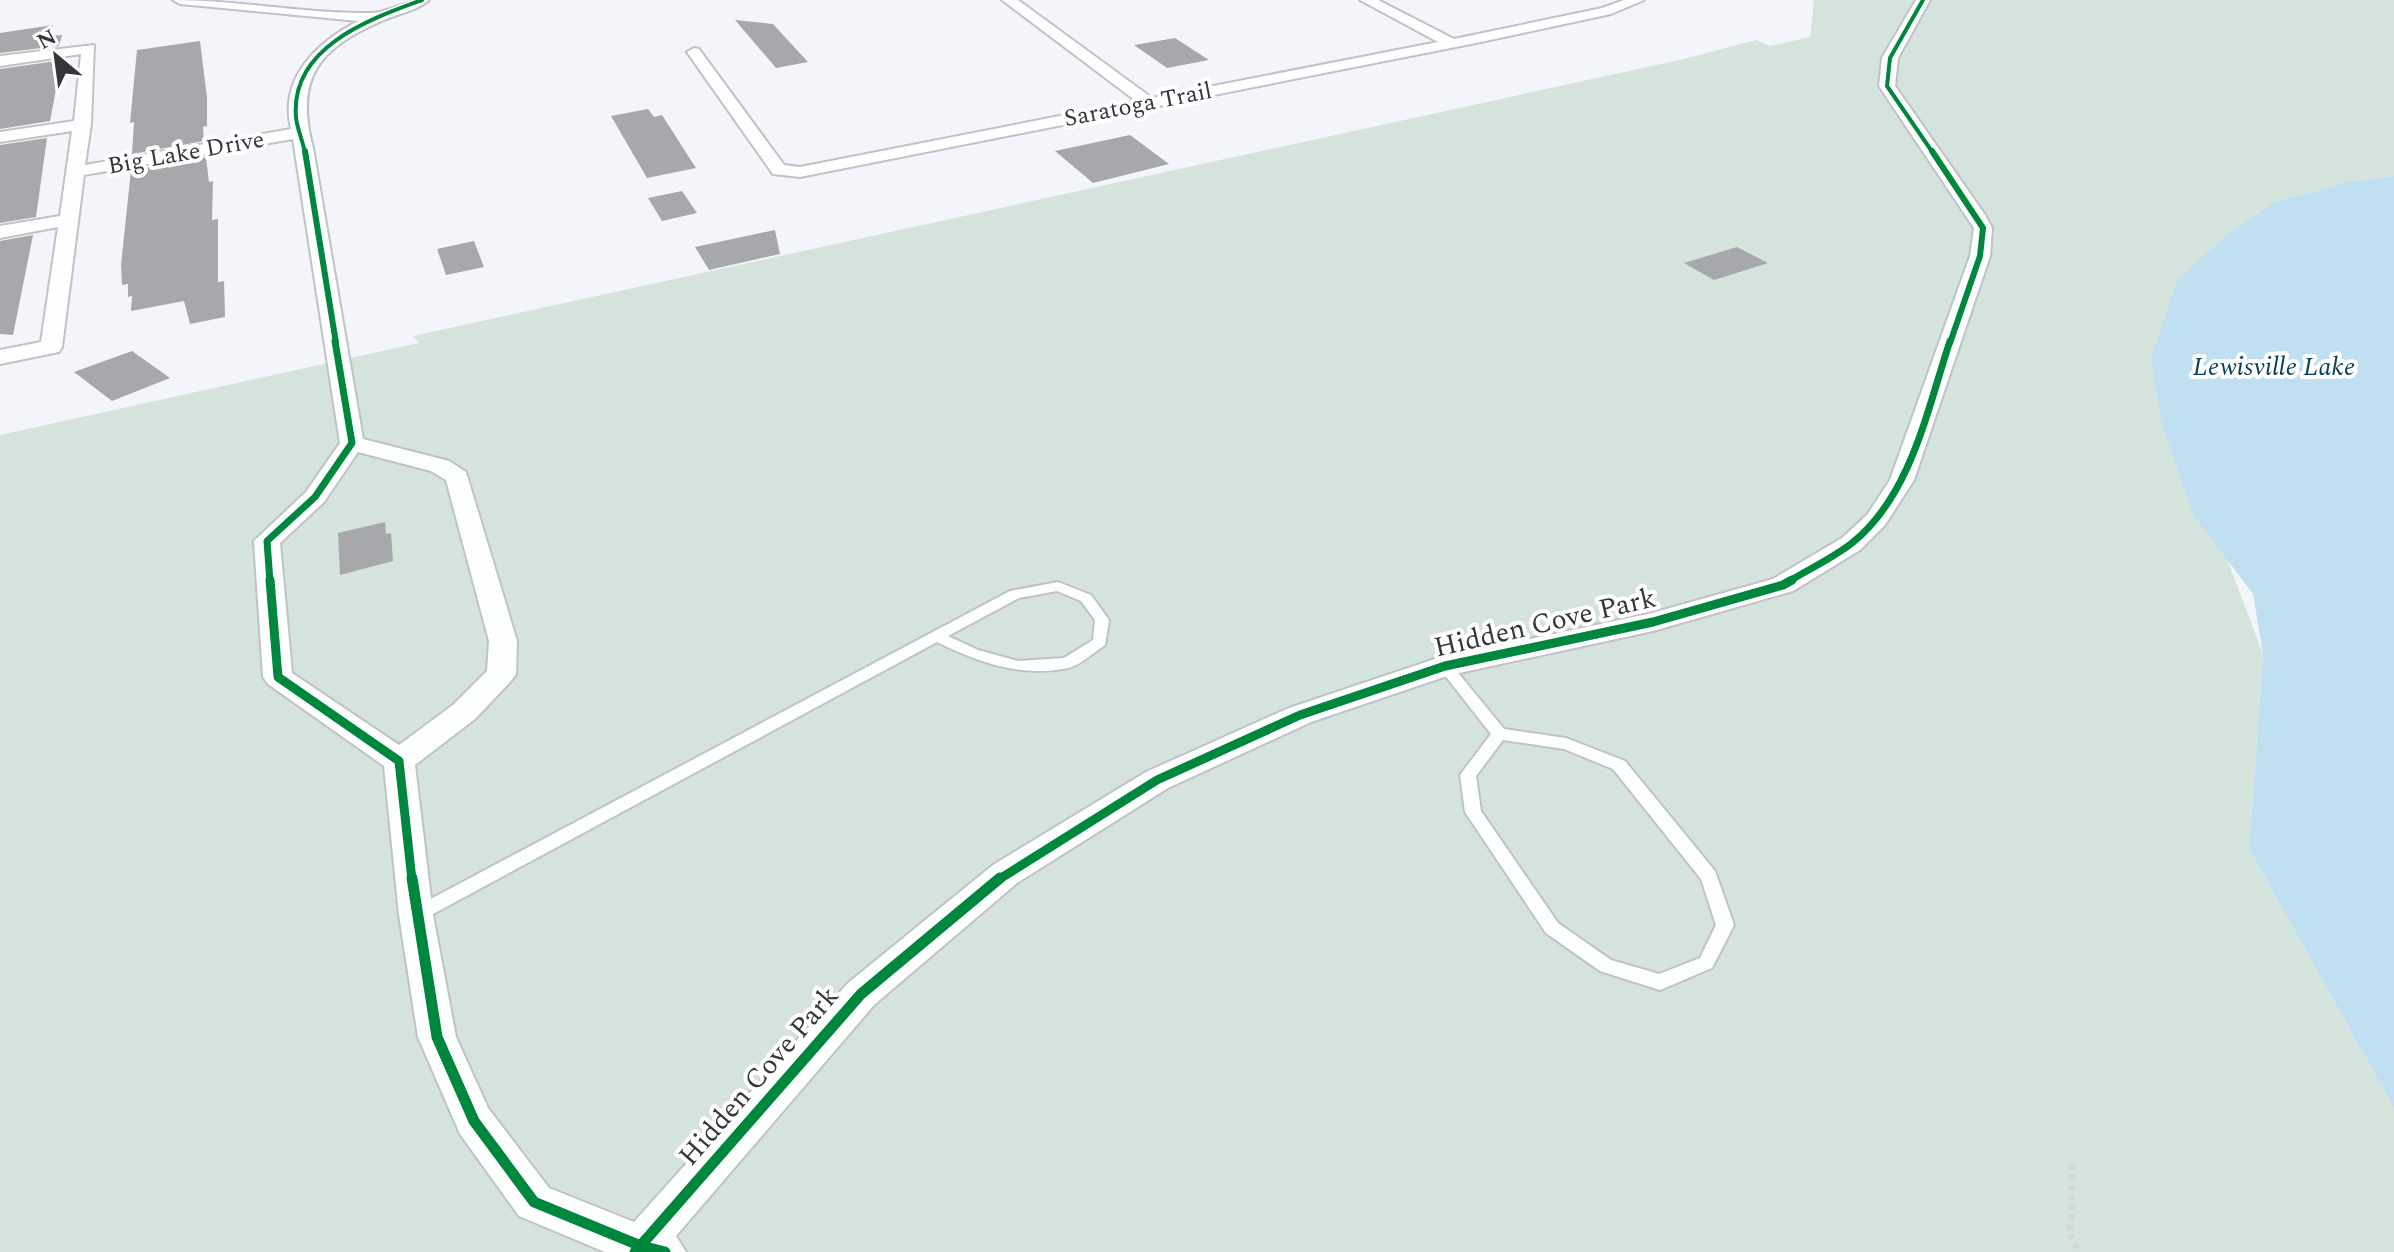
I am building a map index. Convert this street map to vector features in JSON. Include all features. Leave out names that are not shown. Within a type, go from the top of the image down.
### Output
[{"type":"street","points":[[180,0],[311,15],[376,18]]},
{"type":"street","points":[[422,0],[376,18],[325,48],[307,66],[295,90],[297,129],[304,148],[329,288],[352,443],[315,497],[267,541],[278,677],[399,761],[416,915],[437,1037],[474,1121],[534,1202],[647,1250]]},
{"type":"street","points":[[1009,0],[1149,103]]},
{"type":"street","points":[[1367,0],[1451,43]]},
{"type":"street","name":"Saratoga Trail","points":[[694,52],[772,162],[789,173],[1451,43],[1606,11],[1637,0]]},
{"type":"street","name":"Hidden Cove Park","points":[[647,1250],[861,994],[1005,874],[1157,780],[1300,715],[1445,666],[1653,622],[1783,585],[1851,544],[1876,520],[1902,480],[1980,256],[1983,228],[1887,86],[1890,58],[1923,0]]},
{"type":"street","points":[[0,61],[89,48],[83,124],[74,167],[51,347],[0,357]]},
{"type":"street","points":[[0,137],[83,124]]},
{"type":"street","name":"Big Lake Drive","points":[[74,167],[297,129]]},
{"type":"street","points":[[0,232],[67,220]]},
{"type":"street","points":[[352,443],[440,466],[457,477],[503,641],[501,674],[464,712],[399,761]]},
{"type":"lane","points":[[416,915],[936,636],[1015,594],[1058,586],[1086,598],[1102,620],[1100,642],[1067,663],[1018,666],[973,654],[936,636]]},
{"type":"lane","name":"Hidden Cove Park","points":[[1445,666],[1499,734]]},
{"type":"lane","points":[[1499,734],[1566,744],[1619,765],[1709,876],[1725,925],[1706,963],[1660,982],[1606,966],[1552,928],[1473,812],[1468,775],[1499,734]]},
{"type":"path","points":[[2072,1165],[2070,1235],[2078,1252]]},
{"type":"shaded area","points":[[1814,0],[2394,0],[2394,176],[2348,182],[2275,202],[2151,358],[2263,654],[2249,849],[2394,1108],[2394,1252],[0,1252],[0,435],[419,343],[413,336],[1684,59],[1756,40],[1770,46],[1810,37]]},
{"type":"water","name":"Lewisville Lake","points":[[2394,176],[2394,1108],[2249,849],[2263,654],[2253,594],[2194,516],[2161,422],[2151,358],[2177,280],[2227,235],[2275,202],[2348,182]]},
{"type":"building","points":[[735,20],[773,24],[808,62],[776,68]]},
{"type":"building","points":[[53,25],[51,36],[62,35],[59,46],[0,53],[0,33]]},
{"type":"building","points":[[1175,38],[1209,60],[1167,68],[1134,45]]},
{"type":"building","points":[[200,41],[207,98],[204,141],[132,154],[134,122],[130,123],[137,50]]},
{"type":"building","points":[[56,61],[61,63],[50,121],[0,129],[0,69]]},
{"type":"building","points":[[648,109],[654,117],[662,115],[696,168],[647,178],[611,116]]},
{"type":"building","points":[[1130,135],[1169,164],[1093,183],[1055,151]]},
{"type":"building","points":[[47,138],[36,217],[0,223],[0,145]]},
{"type":"building","points":[[206,157],[209,182],[213,181],[212,220],[218,219],[218,282],[224,281],[225,317],[190,324],[184,301],[131,311],[132,296],[128,297],[128,284],[122,285],[121,265],[131,170]]},
{"type":"building","points":[[682,191],[697,213],[662,221],[648,198]]},
{"type":"building","points":[[775,230],[780,254],[709,270],[695,247]]},
{"type":"building","points":[[33,235],[13,335],[0,334],[0,241]]},
{"type":"building","points":[[474,241],[484,267],[446,275],[437,249]]},
{"type":"building","points":[[1737,247],[1768,263],[1714,280],[1684,263]]},
{"type":"building","points":[[132,351],[170,378],[112,401],[74,372]]},
{"type":"building","points":[[385,522],[386,534],[391,533],[393,561],[340,575],[338,533]]},
{"type":"cycle path","points":[[422,0],[345,34],[307,68],[298,90],[296,117],[304,148],[352,443],[315,497],[267,541],[278,677],[399,761],[416,915],[437,1037],[474,1121],[534,1202],[641,1246],[665,1252]]},
{"type":"cycle path","points":[[635,1252],[861,994],[1005,874],[1157,780],[1300,715],[1445,666],[1653,622],[1783,585],[1851,544],[1876,520],[1902,480],[1980,256],[1983,228],[1887,86],[1890,58],[1923,0]]}]
